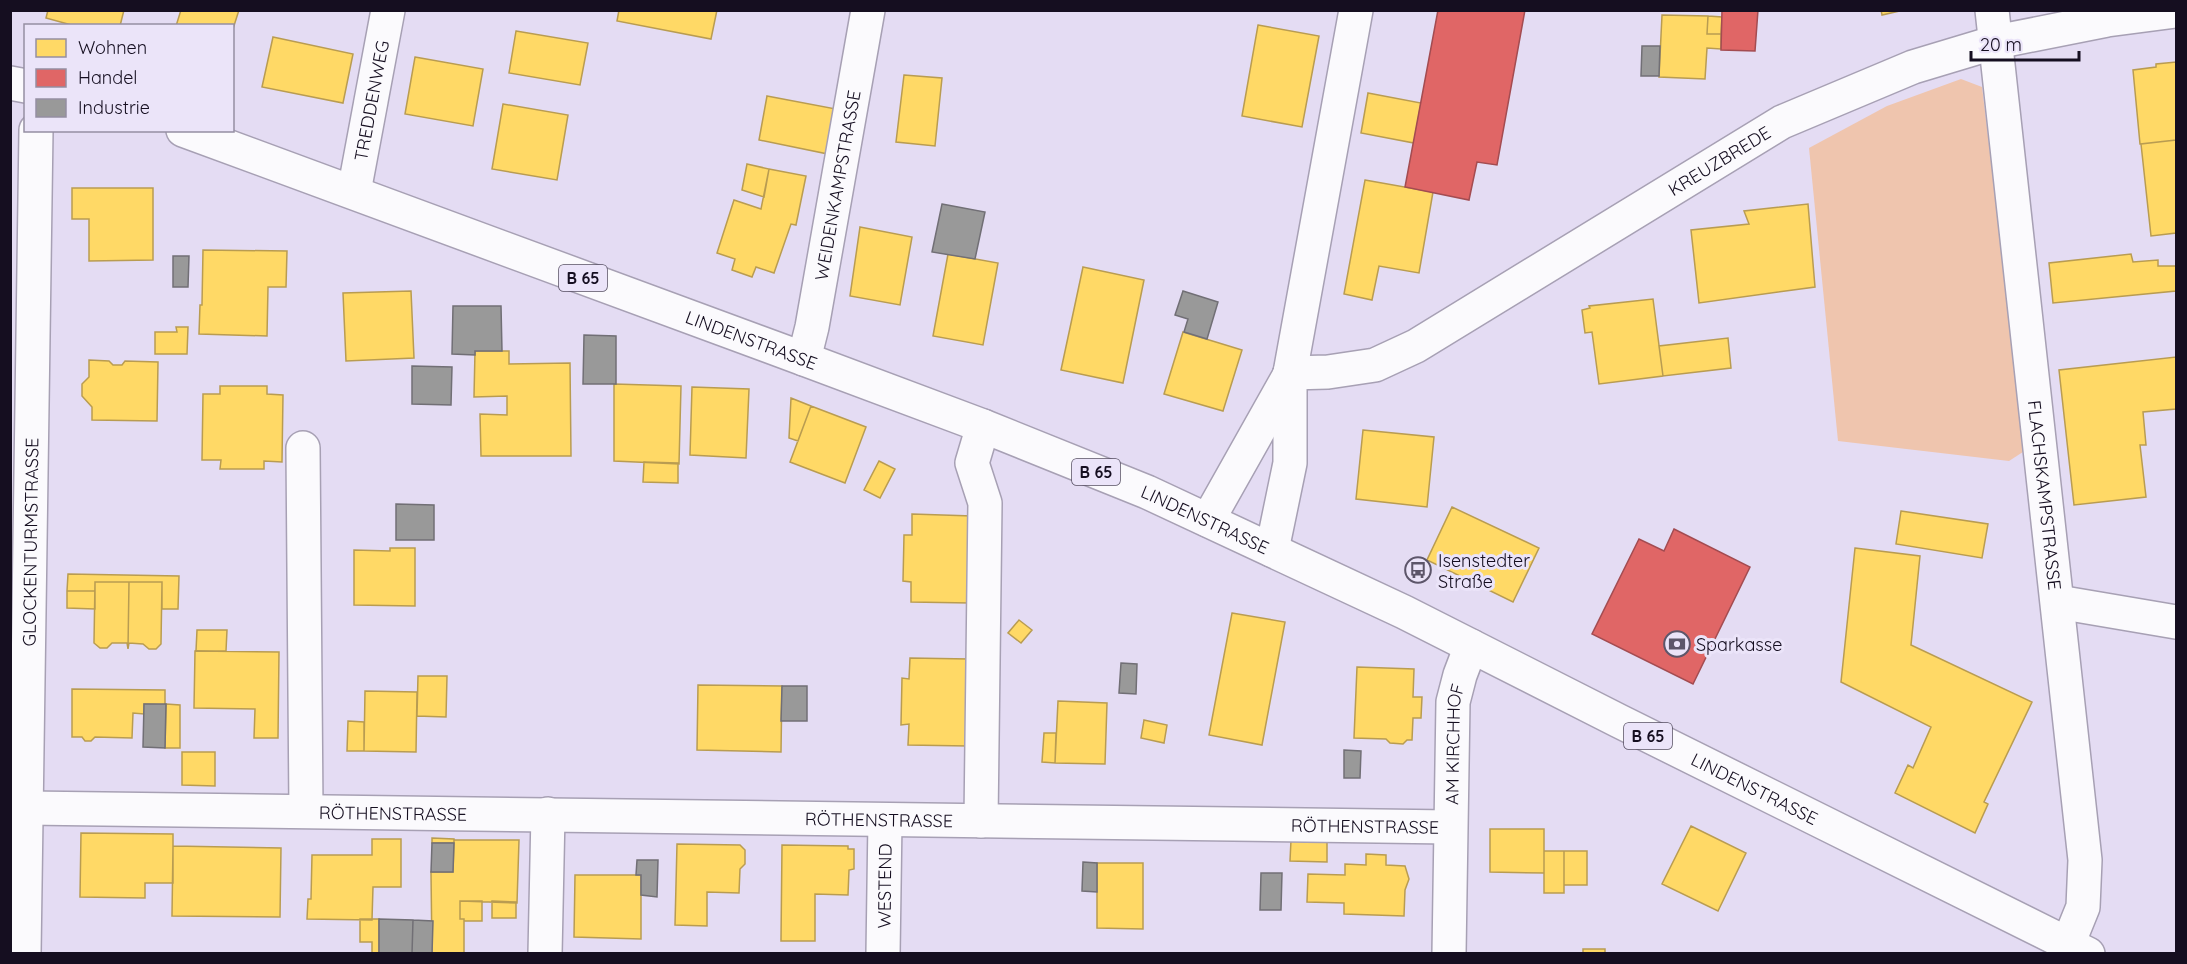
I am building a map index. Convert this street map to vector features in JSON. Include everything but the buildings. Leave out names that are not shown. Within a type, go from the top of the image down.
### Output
[{"type":"street","name":"TREDDENWEG","points":[[354,192],[388,10]]},
{"type":"street","name":"WEIDENKAMPSTRASSE","points":[[804,359],[812,327],[868,10]]},
{"type":"street","points":[[1272,550],[1290,463],[1290,373],[1356,10]]},
{"type":"street","name":"KREUZBREDE","points":[[1290,373],[1328,372],[1375,365],[1416,346],[1782,122],[1913,67],[1994,26],[2107,20],[2176,11]]},
{"type":"street","name":"FLACHSKAMPSTRASSE","points":[[1994,26],[2085,860],[2078,949]]},
{"type":"street","name":"GLOCKENTURMSTRASSE","points":[[24,954],[36,132]]},
{"type":"street","name":"LINDENSTRASSE","points":[[189,132],[983,426],[1147,492],[1394,607],[2078,949]]},
{"type":"street","points":[[1208,520],[1290,373]]},
{"type":"street","points":[[981,821],[985,503],[972,464],[983,426]]},
{"type":"street","name":"RÖTHENSTRASSE","points":[[303,448],[306,811]]},
{"type":"street","points":[[2058,602],[2176,622]]},
{"type":"street","name":"AM KIRCHHOF","points":[[1449,954],[1453,702],[1471,646]]},
{"type":"street","name":"RÖTHENSTRASSE","points":[[27,808],[1450,827]]},
{"type":"street","points":[[545,954],[548,814]]},
{"type":"street","name":"WESTEND","points":[[883,954],[885,820]]},
{"type":"shaded area","points":[[1961,79],[1982,87],[2026,450],[2009,461],[1838,441],[1809,148],[1887,106]]},
{"type":"place","name":"Isenstedter Straße","points":[[1418,570]]},
{"type":"place","name":"Sparkasse","points":[[1677,644]]}]
